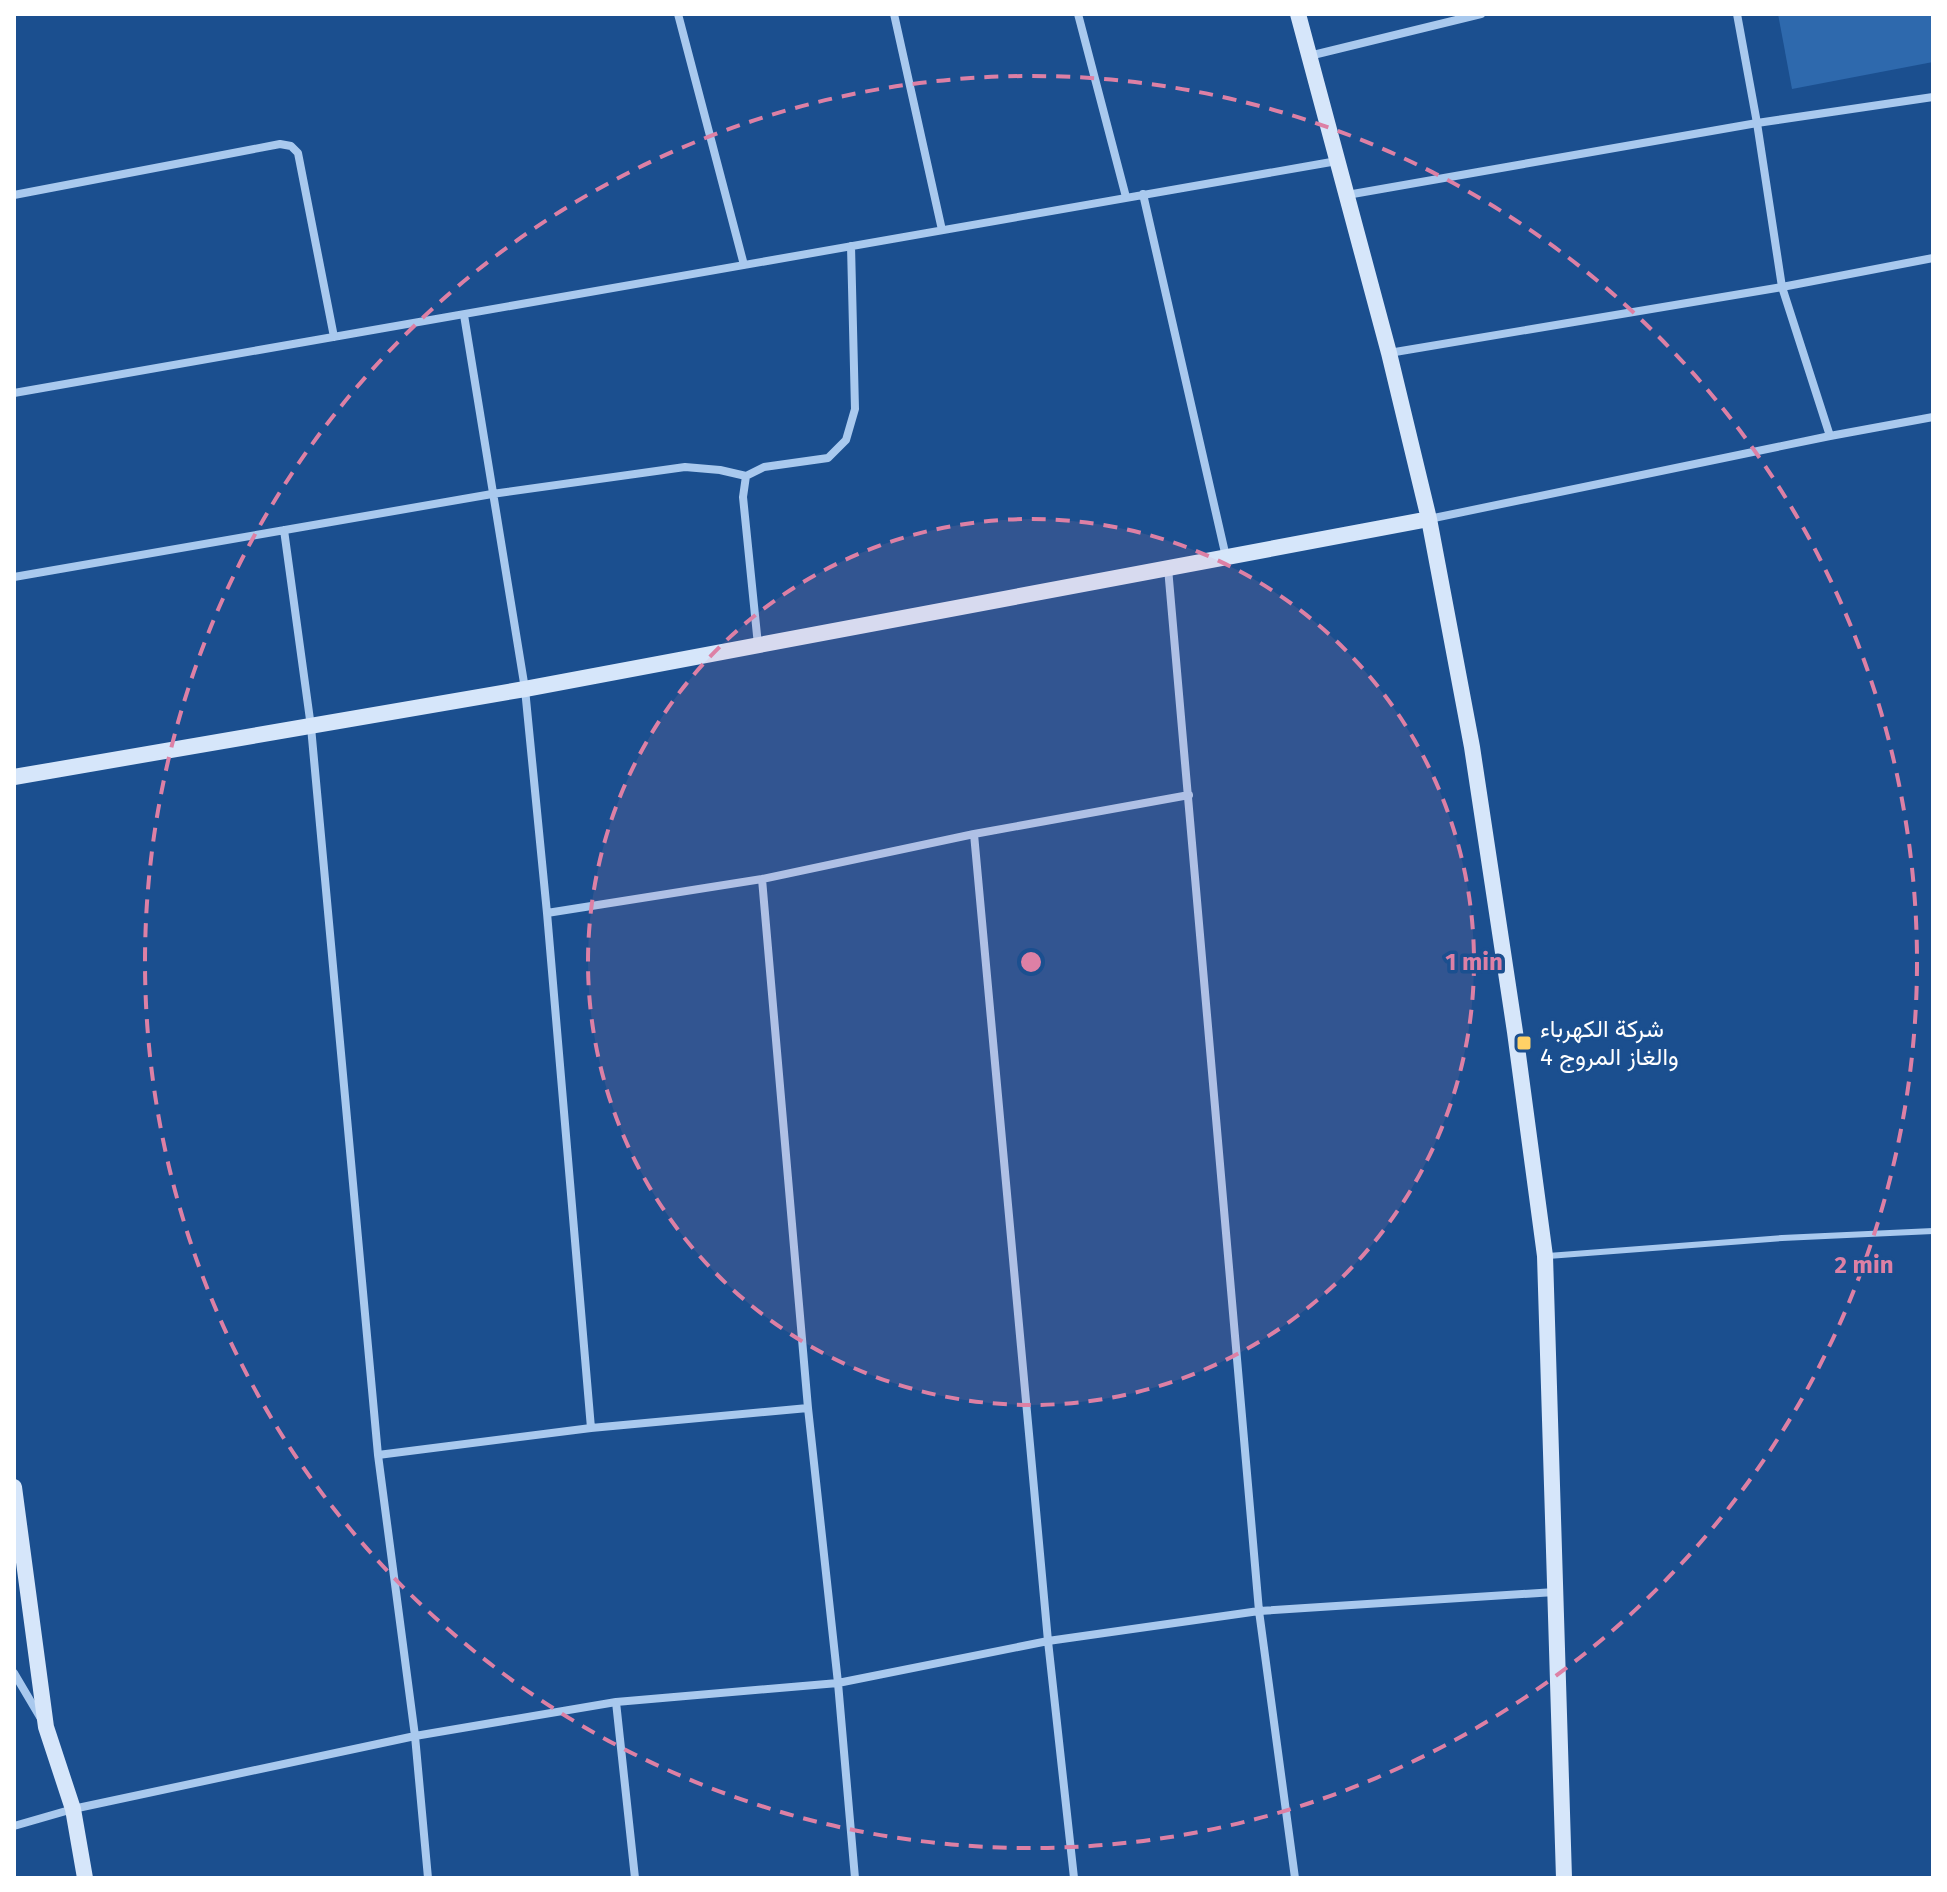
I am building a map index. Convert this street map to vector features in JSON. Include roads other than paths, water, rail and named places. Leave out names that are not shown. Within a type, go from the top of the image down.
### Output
[{"type":"street","points":[[678,14],[744,265]]},
{"type":"street","points":[[894,14],[942,230]]},
{"type":"street","points":[[1078,14],[1126,197]]},
{"type":"street","points":[[1298,14],[1389,353],[1429,519],[1472,747],[1496,899],[1545,1256],[1565,1875]]},
{"type":"street","points":[[1309,56],[1481,14]]},
{"type":"street","points":[[1737,14],[1782,287],[1830,436]]},
{"type":"street","points":[[1347,195],[1757,123],[1933,97]]},
{"type":"street","points":[[14,195],[280,144],[291,146],[298,153],[334,337]]},
{"type":"street","points":[[14,393],[1338,160]]},
{"type":"street","points":[[1143,194],[1226,557]]},
{"type":"street","points":[[14,577],[492,494],[685,467],[746,476],[764,467],[828,458],[846,440],[855,409],[851,246]]},
{"type":"street","points":[[1389,353],[1782,287],[1933,258]]},
{"type":"street","points":[[464,315],[525,689],[591,1428]]},
{"type":"street","points":[[14,777],[525,689],[1429,519],[1933,417]]},
{"type":"street","points":[[746,476],[743,497],[758,645]]},
{"type":"street","points":[[284,530],[311,727],[378,1455],[415,1736],[428,1878]]},
{"type":"street","points":[[1168,568],[1259,1611],[1295,1878]]},
{"type":"street","points":[[547,913],[762,879],[974,834],[1189,795]]},
{"type":"street","points":[[974,834],[1048,1641],[1074,1878]]},
{"type":"street","points":[[762,879],[808,1408],[838,1683],[855,1878]]},
{"type":"street","points":[[378,1455],[591,1428],[808,1408]]},
{"type":"street","points":[[14,1487],[46,1727],[73,1809],[85,1878]]},
{"type":"street","points":[[14,1826],[73,1809],[415,1736],[616,1702],[838,1683],[1048,1641],[1259,1611],[1555,1592]]},
{"type":"street","points":[[14,1673],[46,1727]]},
{"type":"street","points":[[616,1702],[635,1878]]},
{"type":"lane","points":[[1545,1256],[1782,1238],[1933,1231]]},
{"type":"place","name":"شركة الكهرباء والغاز المروج 4","points":[[1524,1043]]}]
